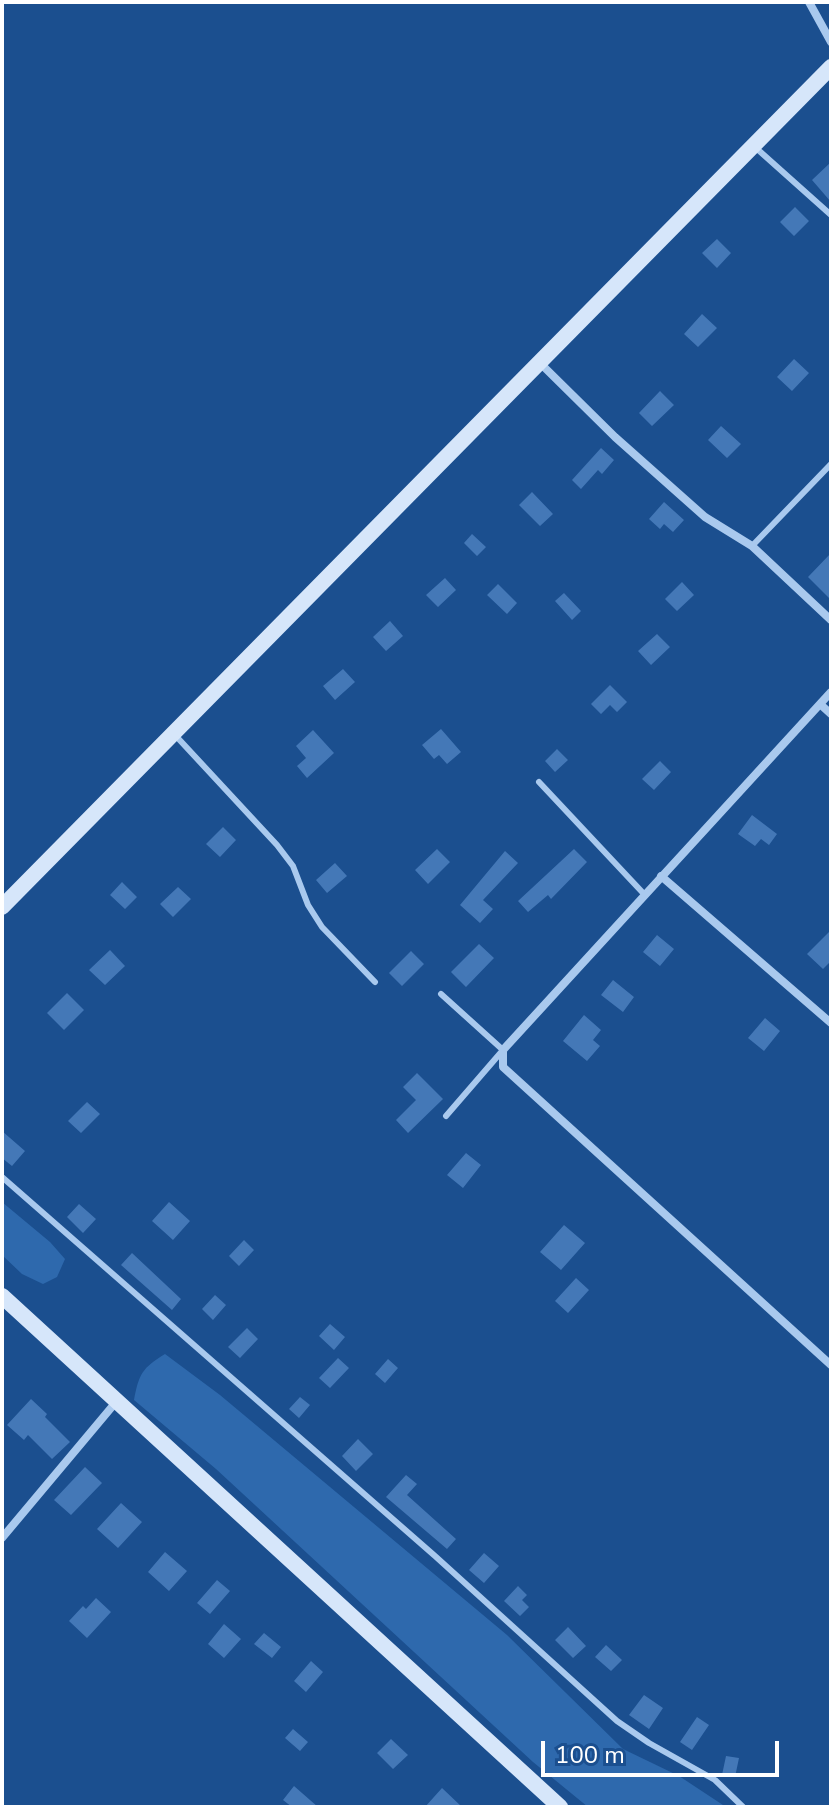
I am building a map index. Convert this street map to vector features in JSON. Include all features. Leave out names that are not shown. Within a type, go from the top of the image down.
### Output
[{"type":"street","points":[[809,2],[831,42]]},
{"type":"street","points":[[2,907],[831,67]]},
{"type":"street","points":[[540,362],[615,437],[705,517],[752,546],[831,620]]},
{"type":"street","points":[[831,692],[503,1050],[503,1067],[831,1365]]},
{"type":"street","points":[[820,704],[831,714]]},
{"type":"street","points":[[661,876],[831,1023]]},
{"type":"street","points":[[2,1296],[560,1807]]},
{"type":"street","points":[[2,1538],[116,1402]]},
{"type":"lane","points":[[754,145],[831,215]]},
{"type":"lane","points":[[752,546],[831,464]]},
{"type":"lane","points":[[173,733],[277,845],[293,866],[308,905],[322,927],[375,982]]},
{"type":"lane","points":[[539,782],[644,894]]},
{"type":"lane","points":[[441,994],[503,1050],[446,1116]]},
{"type":"lane","points":[[2,1177],[435,1556],[617,1721],[715,1780],[743,1807]]},
{"type":"shaded area","points":[[2,1202],[50,1242],[65,1259],[57,1277],[43,1284],[22,1274],[2,1255]]},
{"type":"shaded area","points":[[165,1354],[220,1395],[507,1635],[623,1749],[679,1776],[726,1807],[588,1807],[533,1762],[216,1469],[134,1400],[143,1372]]},
{"type":"building","points":[[831,162],[831,202],[812,180]]},
{"type":"building","points":[[795,207],[809,221],[794,236],[780,222]]},
{"type":"building","points":[[717,239],[731,253],[717,268],[702,253]]},
{"type":"building","points":[[702,314],[717,328],[698,347],[684,334]]},
{"type":"building","points":[[794,359],[809,373],[792,391],[777,377]]},
{"type":"building","points":[[660,391],[674,405],[652,426],[639,413]]},
{"type":"building","points":[[721,426],[741,444],[727,458],[708,440]]},
{"type":"building","points":[[601,448],[614,460],[602,474],[598,470],[581,489],[572,480]]},
{"type":"building","points":[[532,492],[553,514],[540,526],[519,505]]},
{"type":"building","points":[[664,502],[684,520],[673,532],[664,524],[660,529],[649,519]]},
{"type":"building","points":[[472,534],[486,547],[477,556],[464,543]]},
{"type":"building","points":[[831,553],[831,600],[808,577]]},
{"type":"building","points":[[445,578],[456,590],[438,607],[426,595]]},
{"type":"building","points":[[682,582],[694,595],[677,611],[665,599]]},
{"type":"building","points":[[498,584],[517,603],[507,614],[487,595]]},
{"type":"building","points":[[564,593],[581,611],[572,620],[555,601]]},
{"type":"building","points":[[390,621],[403,636],[386,651],[373,637]]},
{"type":"building","points":[[657,634],[670,647],[651,665],[638,651]]},
{"type":"building","points":[[343,669],[355,682],[335,700],[323,686]]},
{"type":"building","points":[[610,685],[627,702],[617,712],[610,705],[601,714],[591,704]]},
{"type":"building","points":[[441,729],[461,752],[447,764],[439,755],[434,759],[422,745]]},
{"type":"building","points":[[313,730],[334,753],[307,778],[297,766],[306,758],[296,746]]},
{"type":"building","points":[[557,749],[568,760],[555,772],[545,761]]},
{"type":"building","points":[[660,761],[671,772],[654,790],[642,779]]},
{"type":"building","points":[[752,815],[777,834],[769,845],[761,839],[755,846],[738,834]]},
{"type":"building","points":[[223,827],[236,840],[220,857],[206,844]]},
{"type":"building","points":[[437,849],[450,862],[428,884],[415,870]]},
{"type":"building","points":[[574,849],[587,862],[551,899],[548,895],[528,912],[518,901]]},
{"type":"building","points":[[505,851],[518,863],[483,900],[493,909],[480,923],[460,905]]},
{"type":"building","points":[[335,863],[347,876],[327,893],[316,880]]},
{"type":"building","points":[[122,882],[137,897],[125,909],[110,895]]},
{"type":"building","points":[[178,887],[191,899],[173,917],[160,904]]},
{"type":"building","points":[[831,930],[831,961],[823,969],[807,954]]},
{"type":"building","points":[[657,935],[674,949],[660,966],[643,952]]},
{"type":"building","points":[[479,944],[494,958],[466,987],[451,972]]},
{"type":"building","points":[[110,950],[125,966],[105,985],[89,970]]},
{"type":"building","points":[[411,951],[424,964],[402,986],[389,973]]},
{"type":"building","points":[[613,980],[634,997],[623,1012],[601,995]]},
{"type":"building","points":[[67,993],[84,1010],[64,1030],[47,1013]]},
{"type":"building","points":[[584,1015],[601,1030],[593,1040],[600,1046],[587,1061],[563,1041]]},
{"type":"building","points":[[765,1018],[780,1031],[764,1051],[748,1038]]},
{"type":"building","points":[[417,1073],[443,1099],[408,1133],[396,1120],[416,1100],[403,1087]]},
{"type":"building","points":[[87,1102],[100,1114],[81,1133],[68,1121]]},
{"type":"building","points":[[2,1131],[25,1151],[12,1166],[2,1158]]},
{"type":"building","points":[[466,1153],[481,1165],[463,1188],[447,1175]]},
{"type":"building","points":[[169,1202],[190,1221],[173,1240],[152,1221]]},
{"type":"building","points":[[79,1204],[96,1219],[83,1233],[67,1217]]},
{"type":"building","points":[[564,1225],[585,1243],[561,1270],[540,1252]]},
{"type":"building","points":[[244,1240],[254,1250],[239,1266],[229,1256]]},
{"type":"building","points":[[132,1253],[181,1299],[172,1310],[121,1265]]},
{"type":"building","points":[[576,1278],[589,1290],[568,1313],[555,1301]]},
{"type":"building","points":[[215,1295],[226,1305],[213,1320],[202,1309]]},
{"type":"building","points":[[330,1324],[345,1337],[334,1350],[319,1336]]},
{"type":"building","points":[[247,1328],[258,1339],[240,1358],[228,1347]]},
{"type":"building","points":[[338,1358],[349,1368],[330,1388],[319,1378]]},
{"type":"building","points":[[388,1359],[398,1368],[385,1383],[375,1374]]},
{"type":"building","points":[[300,1397],[310,1405],[299,1418],[289,1409]]},
{"type":"building","points":[[31,1399],[70,1442],[52,1459],[28,1435],[24,1440],[7,1425]]},
{"type":"building","points":[[358,1439],[373,1454],[356,1471],[342,1456]]},
{"type":"building","points":[[85,1467],[102,1483],[71,1515],[54,1500]]},
{"type":"building","points":[[406,1475],[417,1484],[407,1495],[456,1539],[447,1549],[386,1497]]},
{"type":"building","points":[[121,1503],[142,1522],[118,1548],[97,1529]]},
{"type":"building","points":[[165,1552],[187,1571],[169,1591],[148,1572]]},
{"type":"building","points":[[484,1553],[499,1566],[484,1583],[469,1570]]},
{"type":"building","points":[[217,1580],[230,1591],[210,1614],[197,1603]]},
{"type":"building","points":[[518,1586],[527,1595],[522,1600],[529,1607],[520,1616],[504,1601]]},
{"type":"building","points":[[96,1598],[111,1612],[87,1638],[69,1621]]},
{"type":"building","points":[[224,1624],[241,1639],[224,1658],[208,1644]]},
{"type":"building","points":[[568,1627],[586,1646],[573,1658],[555,1640]]},
{"type":"building","points":[[264,1633],[281,1647],[272,1658],[254,1644]]},
{"type":"building","points":[[606,1645],[622,1660],[611,1671],[595,1657]]},
{"type":"building","points":[[311,1661],[323,1672],[306,1692],[294,1681]]},
{"type":"building","points":[[644,1695],[663,1708],[649,1729],[629,1715]]},
{"type":"building","points":[[697,1717],[709,1725],[692,1750],[680,1742]]},
{"type":"building","points":[[293,1729],[308,1742],[300,1751],[285,1738]]},
{"type":"building","points":[[391,1739],[408,1755],[393,1769],[377,1753]]},
{"type":"building","points":[[726,1756],[739,1758],[735,1777],[722,1775]]},
{"type":"building","points":[[294,1786],[318,1807],[292,1807],[283,1800]]},
{"type":"building","points":[[442,1788],[462,1807],[425,1807]]}]
